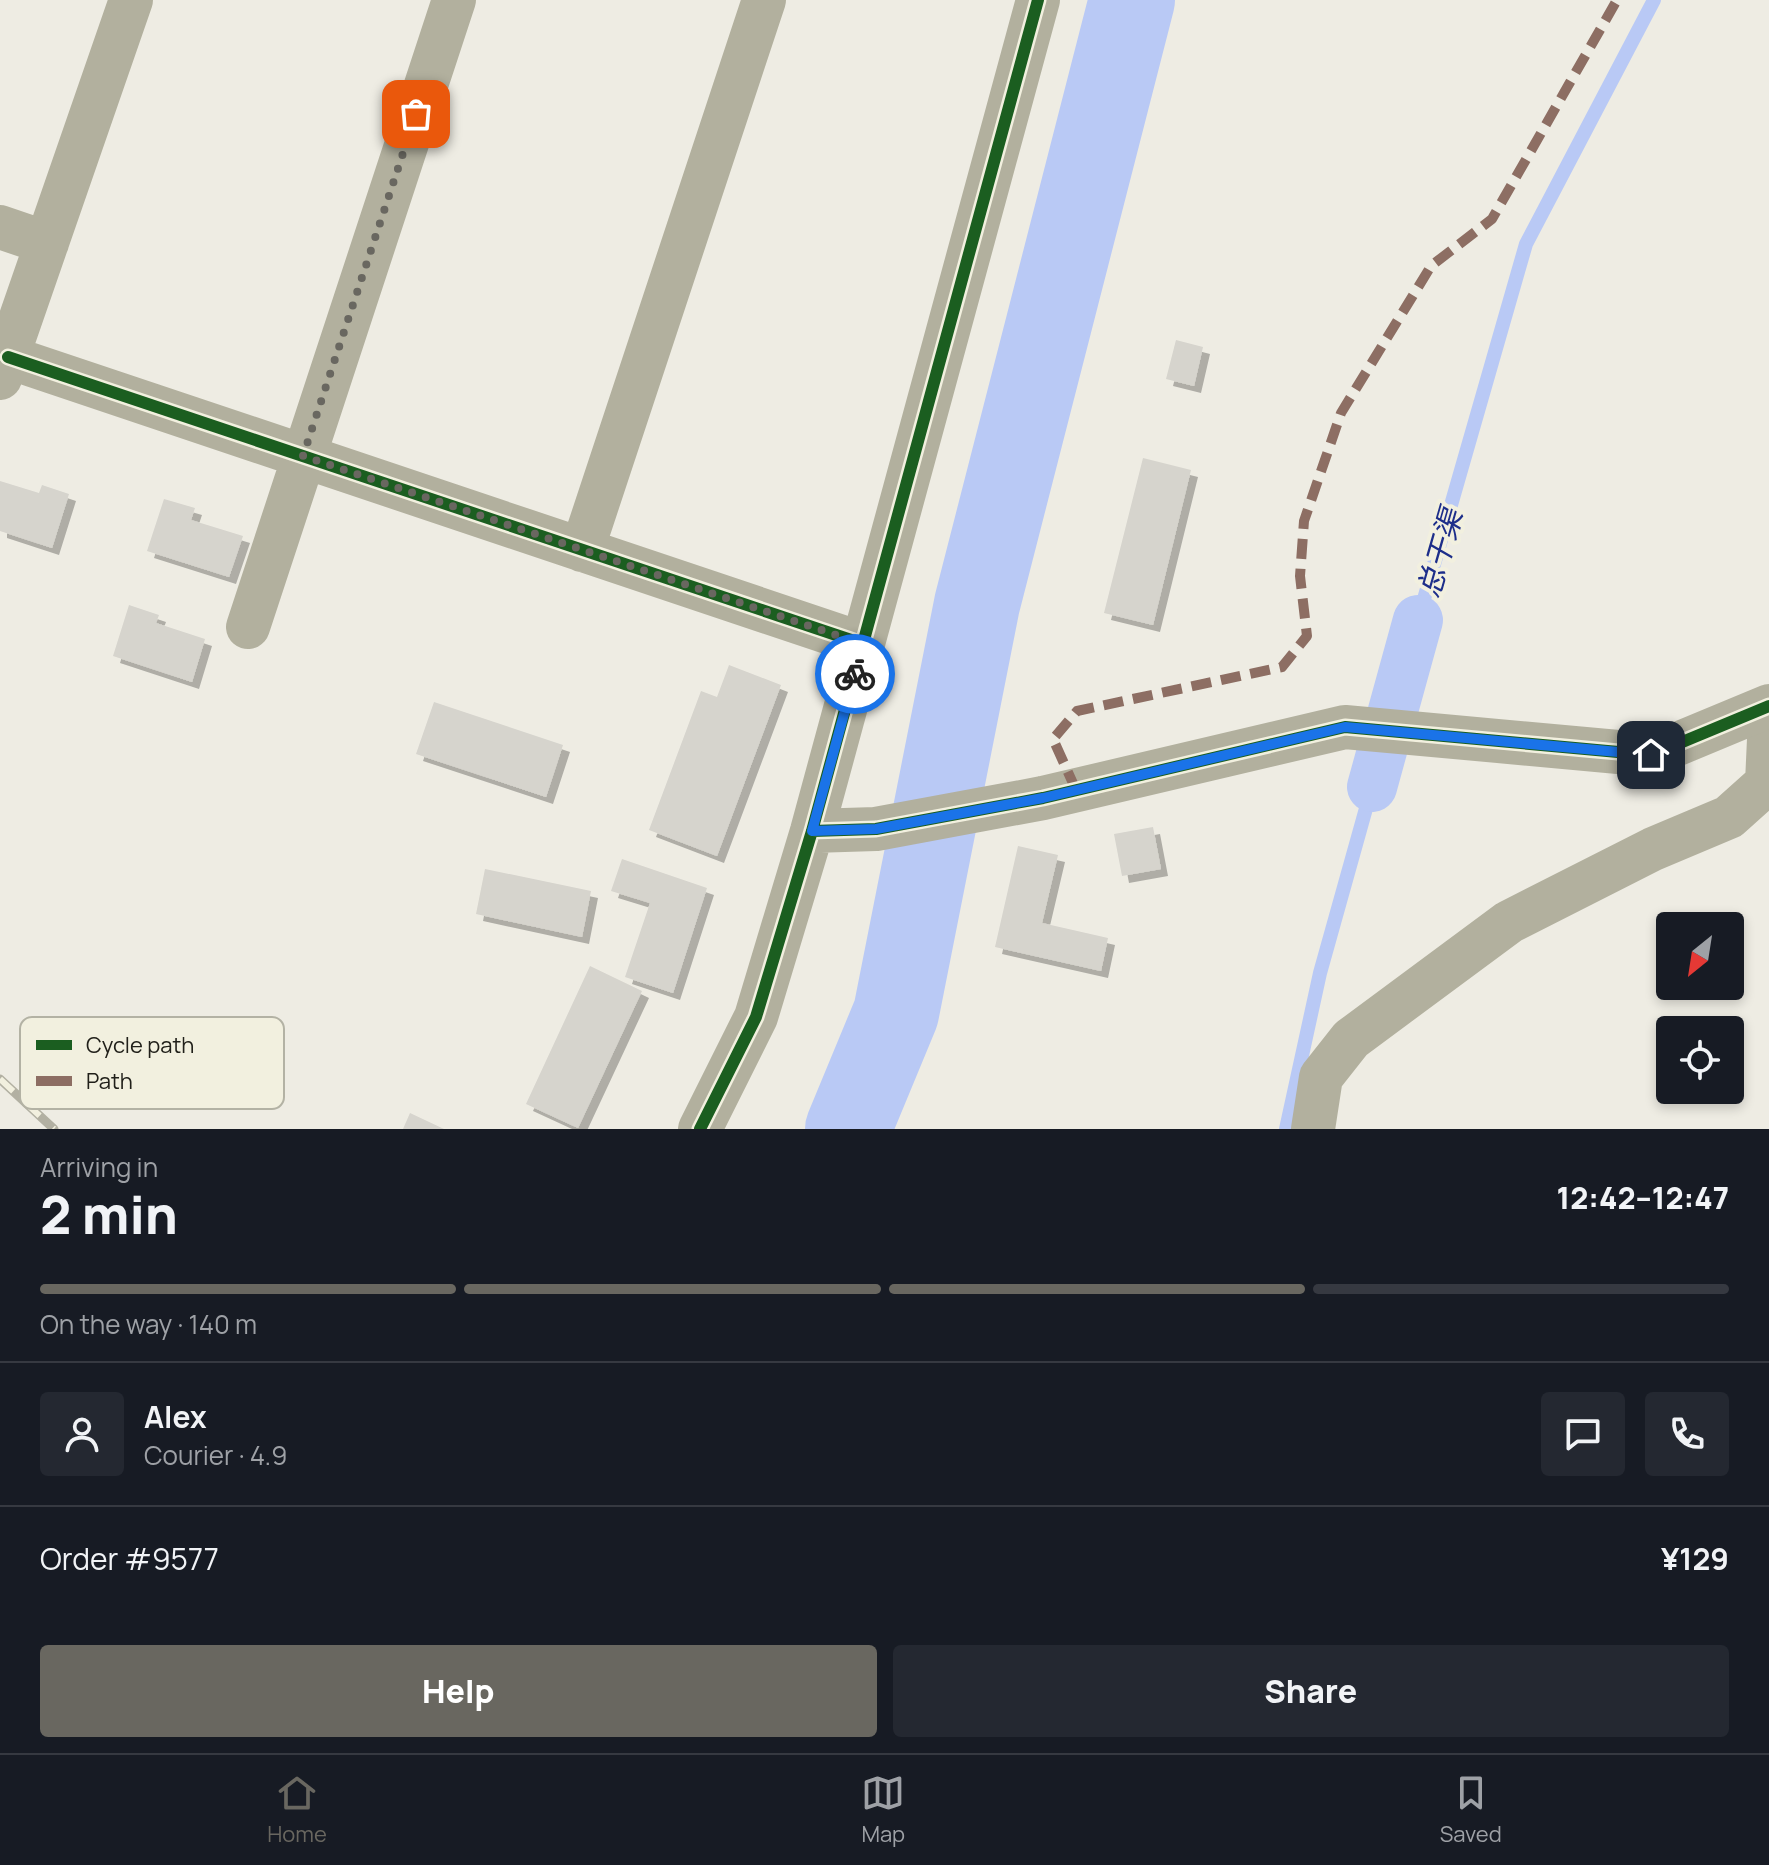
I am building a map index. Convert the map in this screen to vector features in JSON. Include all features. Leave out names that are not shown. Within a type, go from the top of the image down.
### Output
[{"type":"street","points":[[131,0],[4,368],[303,456],[863,644]]},
{"type":"street","points":[[248,627],[454,0]]},
{"type":"street","points":[[582,550],[764,0]]},
{"type":"street","points":[[700,1129],[756,1017],[812,831],[1038,0]]},
{"type":"street","points":[[0,227],[47,243]]},
{"type":"street","points":[[812,831],[876,829],[1043,798],[1345,727],[1651,755],[1769,706]]},
{"type":"street","points":[[1313,1129],[1321,1077],[1351,1039],[1509,922],[1653,849],[1729,817],[1767,783],[1769,739]]},
{"type":"building","points":[[1176,340],[1203,347],[1194,386],[1166,379]]},
{"type":"building","points":[[1143,458],[1191,470],[1153,625],[1104,613]]},
{"type":"building","points":[[0,481],[39,493],[42,485],[69,494],[52,548],[0,531]]},
{"type":"building","points":[[164,499],[195,508],[191,520],[243,536],[229,577],[147,551]]},
{"type":"building","points":[[129,605],[159,615],[156,623],[205,639],[192,682],[113,656]]},
{"type":"building","points":[[729,665],[781,685],[717,856],[649,830],[701,691],[717,697]]},
{"type":"building","points":[[434,702],[563,745],[546,797],[416,754]]},
{"type":"building","points":[[1153,827],[1161,869],[1122,876],[1114,834]]},
{"type":"building","points":[[1018,846],[1058,855],[1042,923],[1108,938],[1101,971],[995,947]]},
{"type":"building","points":[[622,859],[707,888],[673,993],[625,977],[650,903],[611,891]]},
{"type":"building","points":[[485,869],[591,891],[582,937],[476,914]]},
{"type":"building","points":[[590,966],[642,991],[578,1128],[526,1104]]},
{"type":"building","points":[[410,1113],[444,1129],[403,1129]]},
{"type":"waterway","points":[[848,1129],[896,1013],[977,604],[1132,0]]},
{"type":"waterway","name":"总干渠","points":[[1418,620],[1526,244],[1654,0]]},
{"type":"waterway","name":"总干渠","points":[[1372,787],[1418,620]]},
{"type":"waterway","name":"总干渠","points":[[1286,1129],[1320,973],[1372,787]]},
{"type":"railway","points":[[0,1079],[20,1098]]},
{"type":"railway","points":[[32,1109],[54,1129]]},
{"type":"marked path","points":[[1076,790],[1053,739],[1077,711],[1282,667],[1307,636],[1300,576],[1304,521],[1341,413],[1431,266],[1492,219],[1617,0]]},
{"type":"cycle path","points":[[700,1129],[756,1017],[812,831],[1038,0]]},
{"type":"cycle path","points":[[8,357],[863,644]]},
{"type":"cycle path","points":[[812,831],[876,829],[1043,798],[1345,727],[1651,755],[1769,706]]},
{"type":"way so far","points":[[416,114],[303,456],[863,644],[855,674]]},
{"type":"route","points":[[855,674],[812,831],[876,829],[1043,798],[1345,727],[1651,755]]}]
